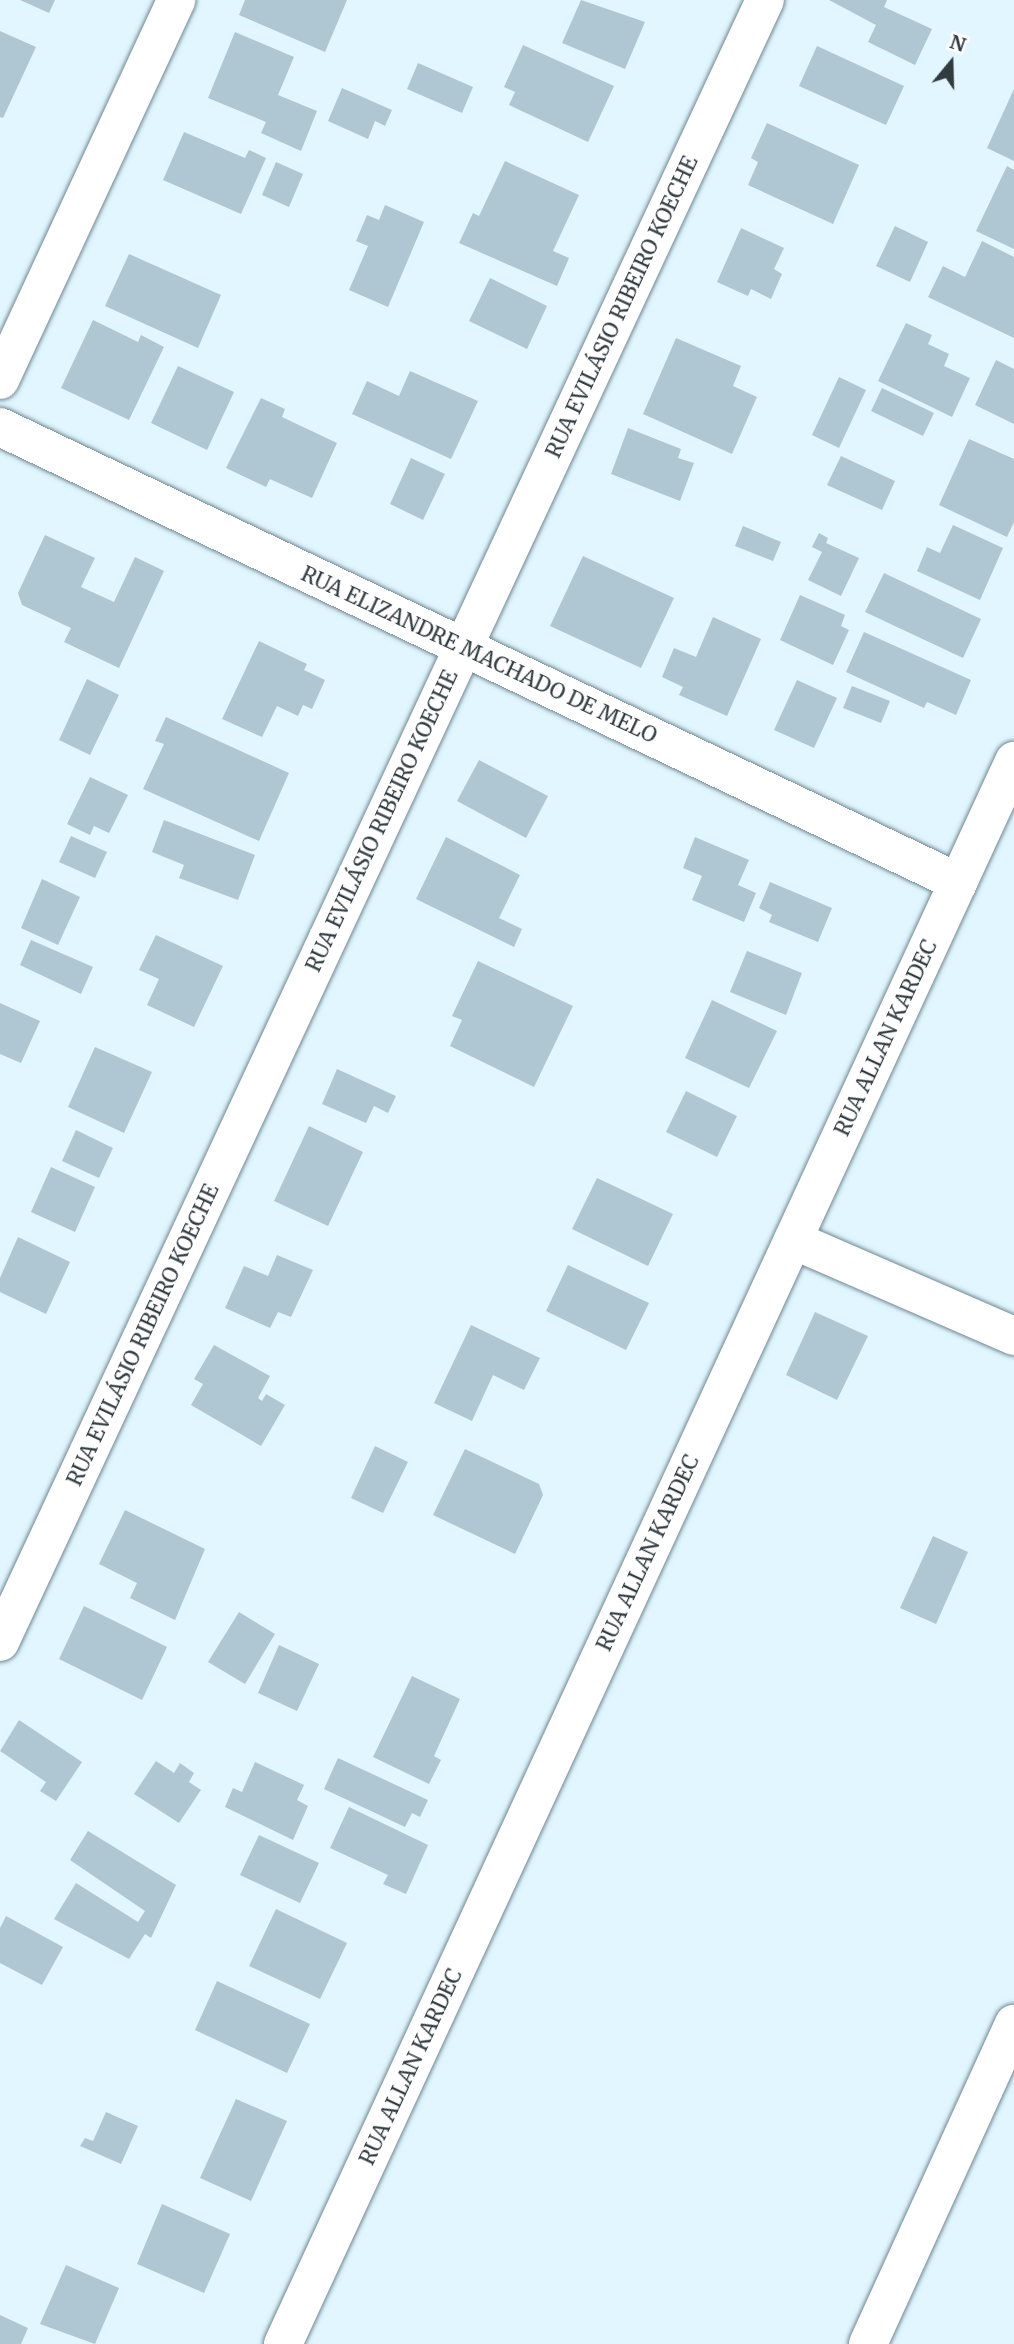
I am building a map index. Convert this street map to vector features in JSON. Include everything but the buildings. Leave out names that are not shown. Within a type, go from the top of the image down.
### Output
[{"type":"street","points":[[0,380],[177,0]]},
{"type":"street","name":"RUA EVILÁSIO RIBEIRO KOECHE","points":[[0,1642],[765,0]]},
{"type":"street","name":"RUA ELIZANDRE MACHADO DE MELO","points":[[0,428],[958,882]]},
{"type":"street","name":"RUA ALLAN KARDEC","points":[[283,2344],[1014,761]]},
{"type":"street","points":[[793,1240],[1014,1336]]},
{"type":"street","points":[[868,2344],[1014,2024]]}]
